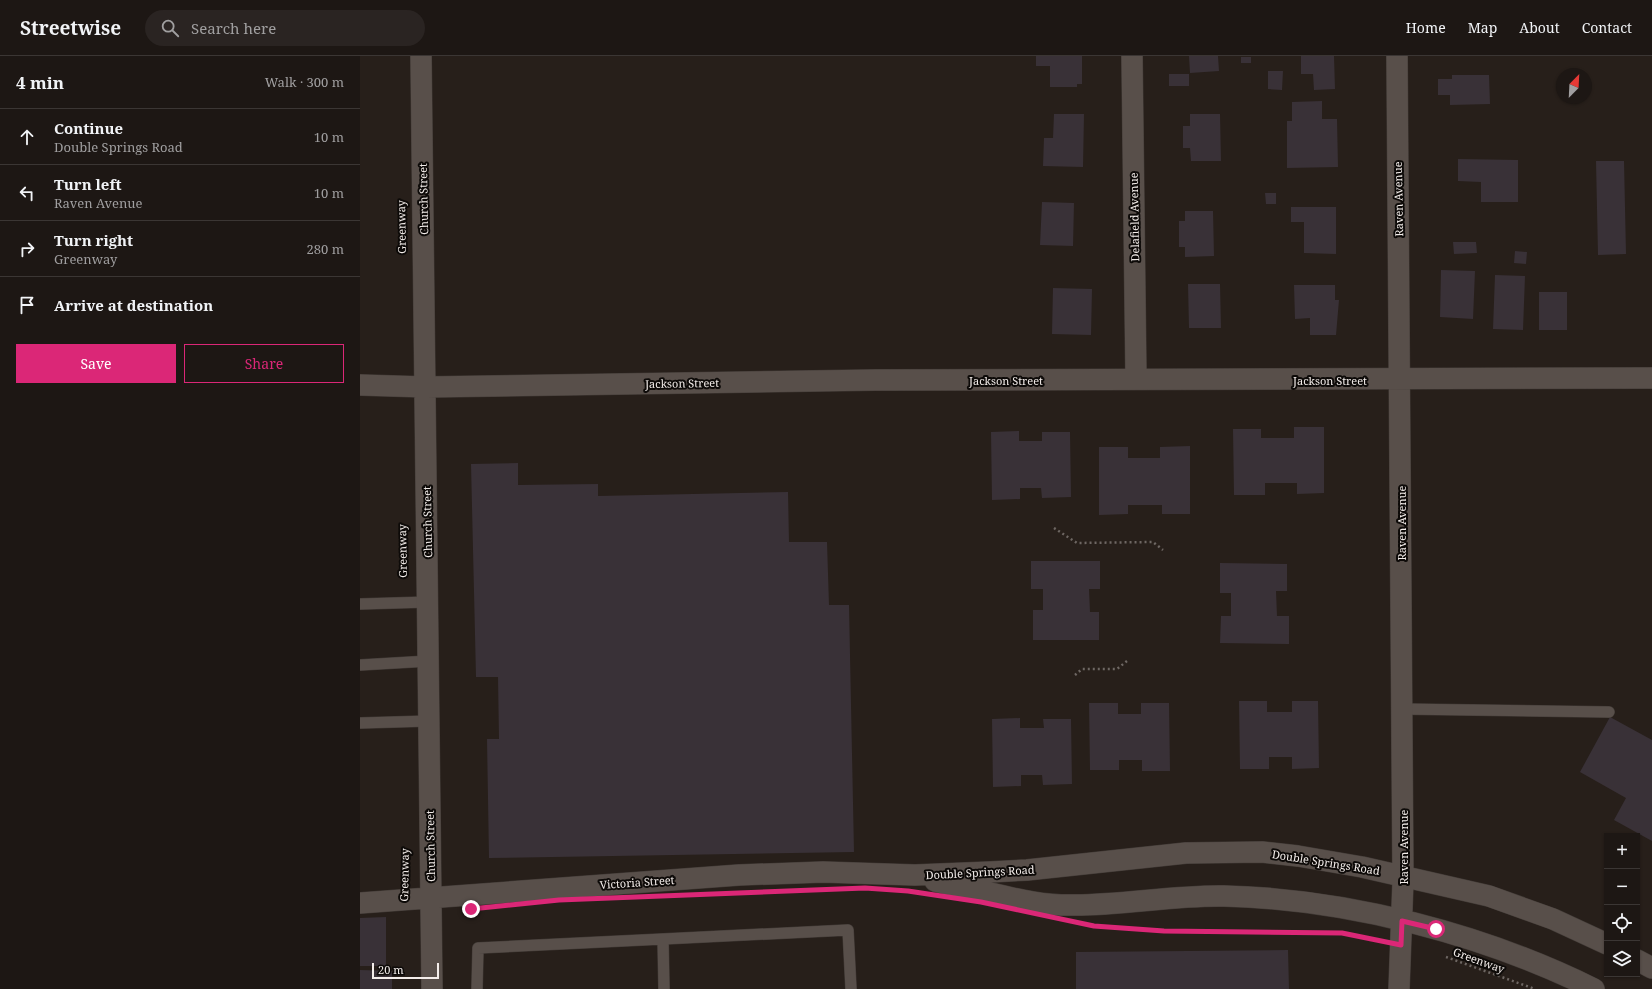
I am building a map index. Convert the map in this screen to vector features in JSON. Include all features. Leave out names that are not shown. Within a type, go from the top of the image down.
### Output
[{"type":"street","name":"Church Street","points":[[421,56],[432,989]]},
{"type":"street","name":"Delafield Avenue","points":[[1132,56],[1136,379]]},
{"type":"street","name":"Raven Avenue","points":[[1397,56],[1403,876],[1399,989]]},
{"type":"street","name":"Jackson Street","points":[[360,385],[426,387],[876,380],[1400,380],[1652,378]]},
{"type":"street","name":"Double Springs Road","points":[[915,875],[1027,870],[1146,856],[1262,852],[1298,856],[1403,876],[1481,894],[1553,919],[1604,943]]},
{"type":"street","name":"Victoria Street","points":[[360,902],[738,875],[823,872],[915,875]]},
{"type":"street","name":"Double Springs Road","points":[[915,875],[1010,898],[1057,905],[1092,905],[1183,896],[1266,898],[1308,902],[1402,921],[1478,942],[1520,956],[1594,989]]},
{"type":"street","points":[[1640,962],[1652,968]]},
{"type":"lane","points":[[360,604],[428,602]]},
{"type":"lane","points":[[360,665],[429,661]]},
{"type":"lane","points":[[1401,709],[1609,712]]},
{"type":"lane","points":[[360,723],[429,721]]},
{"type":"lane","points":[[477,989],[478,948],[848,930],[851,989]]},
{"type":"lane","points":[[663,939],[664,989]]},
{"type":"path","points":[[1054,528],[1077,543],[1153,542],[1164,550]]},
{"type":"path","points":[[1075,675],[1082,669],[1116,669],[1127,661]]},
{"type":"path","points":[[1110,927],[1164,931],[1342,933],[1401,945]]},
{"type":"path","name":"Greenway","points":[[1441,955],[1536,989]]},
{"type":"building","points":[[1036,56],[1082,56],[1082,84],[1077,84],[1077,87],[1050,87],[1050,66],[1036,66]]},
{"type":"building","points":[[1189,56],[1218,56],[1219,71],[1190,73]]},
{"type":"building","points":[[1301,56],[1334,56],[1335,89],[1314,90],[1313,74],[1301,74]]},
{"type":"building","points":[[1241,57],[1251,57],[1251,63],[1241,63]]},
{"type":"building","points":[[1268,71],[1283,71],[1282,90],[1268,89]]},
{"type":"building","points":[[1169,74],[1189,74],[1189,86],[1169,86]]},
{"type":"building","points":[[1452,75],[1489,75],[1490,104],[1450,105],[1450,95],[1438,95],[1438,79],[1452,79]]},
{"type":"building","points":[[1322,101],[1322,119],[1337,119],[1338,167],[1287,168],[1287,121],[1292,121],[1292,102]]},
{"type":"building","points":[[1054,114],[1084,114],[1083,167],[1043,166],[1044,138],[1053,138]]},
{"type":"building","points":[[1190,114],[1220,114],[1221,161],[1191,161],[1190,148],[1183,148],[1183,126],[1190,126]]},
{"type":"building","points":[[1458,159],[1518,160],[1518,202],[1481,202],[1481,182],[1458,181]]},
{"type":"building","points":[[1596,161],[1624,161],[1626,254],[1598,255]]},
{"type":"building","points":[[1265,193],[1276,193],[1276,204],[1266,204]]},
{"type":"building","points":[[1042,202],[1074,203],[1073,246],[1040,245]]},
{"type":"building","points":[[1291,207],[1336,207],[1336,254],[1304,253],[1304,222],[1291,222]]},
{"type":"building","points":[[1185,211],[1213,211],[1214,256],[1185,257],[1185,247],[1179,247],[1179,221],[1185,221]]},
{"type":"building","points":[[1453,242],[1476,242],[1477,253],[1454,254]]},
{"type":"building","points":[[1515,251],[1527,252],[1526,264],[1514,263]]},
{"type":"building","points":[[1441,270],[1475,271],[1473,319],[1440,317]]},
{"type":"building","points":[[1495,275],[1525,276],[1523,330],[1493,329]]},
{"type":"building","points":[[1188,284],[1220,284],[1221,328],[1189,328]]},
{"type":"building","points":[[1294,285],[1335,285],[1335,300],[1339,300],[1336,335],[1310,335],[1310,318],[1295,319]]},
{"type":"building","points":[[1053,288],[1092,289],[1091,335],[1052,334]]},
{"type":"building","points":[[1539,292],[1567,292],[1567,330],[1539,330]]},
{"type":"building","points":[[1294,427],[1324,427],[1324,493],[1297,494],[1297,483],[1265,483],[1265,495],[1234,495],[1233,429],[1261,429],[1261,438],[1294,438]]},
{"type":"building","points":[[1019,431],[1019,441],[1042,441],[1042,432],[1070,432],[1071,497],[1042,498],[1041,488],[1020,488],[1020,499],[992,500],[991,432]]},
{"type":"building","points":[[1190,446],[1190,514],[1162,514],[1162,505],[1128,505],[1128,514],[1099,515],[1099,447],[1128,447],[1128,458],[1160,458],[1160,447]]},
{"type":"building","points":[[518,463],[518,485],[598,484],[598,496],[788,492],[789,542],[827,542],[829,605],[849,605],[854,852],[489,858],[487,739],[499,739],[498,677],[476,677],[471,464]]},
{"type":"building","points":[[1031,561],[1100,561],[1100,589],[1089,589],[1090,612],[1099,612],[1099,640],[1033,640],[1033,610],[1043,610],[1043,589],[1031,589]]},
{"type":"building","points":[[1220,563],[1287,564],[1287,591],[1276,591],[1277,616],[1289,616],[1289,644],[1220,643],[1221,616],[1231,616],[1231,593],[1220,593]]},
{"type":"building","points":[[1239,701],[1267,701],[1267,712],[1292,712],[1292,701],[1318,701],[1319,768],[1292,769],[1292,757],[1269,757],[1269,769],[1240,769]]},
{"type":"building","points":[[1089,703],[1118,703],[1118,714],[1141,714],[1141,703],[1169,703],[1170,771],[1142,771],[1142,760],[1119,760],[1119,770],[1090,770]]},
{"type":"building","points":[[1610,717],[1652,740],[1652,841],[1614,820],[1626,798],[1580,772]]},
{"type":"building","points":[[1020,718],[1020,728],[1044,728],[1043,719],[1071,719],[1072,784],[1043,785],[1042,775],[1021,775],[1021,786],[993,787],[992,719]]},
{"type":"building","points":[[386,917],[386,966],[360,966],[360,918]]},
{"type":"building","points":[[1288,950],[1289,989],[1076,989],[1076,952]]},
{"type":"building","points":[[360,970],[392,971],[392,989],[360,989]]},
{"type":"route","points":[[471,909],[559,900],[865,888],[908,891],[981,902],[1094,926],[1164,931],[1342,933],[1401,945],[1402,921],[1436,929]]}]
